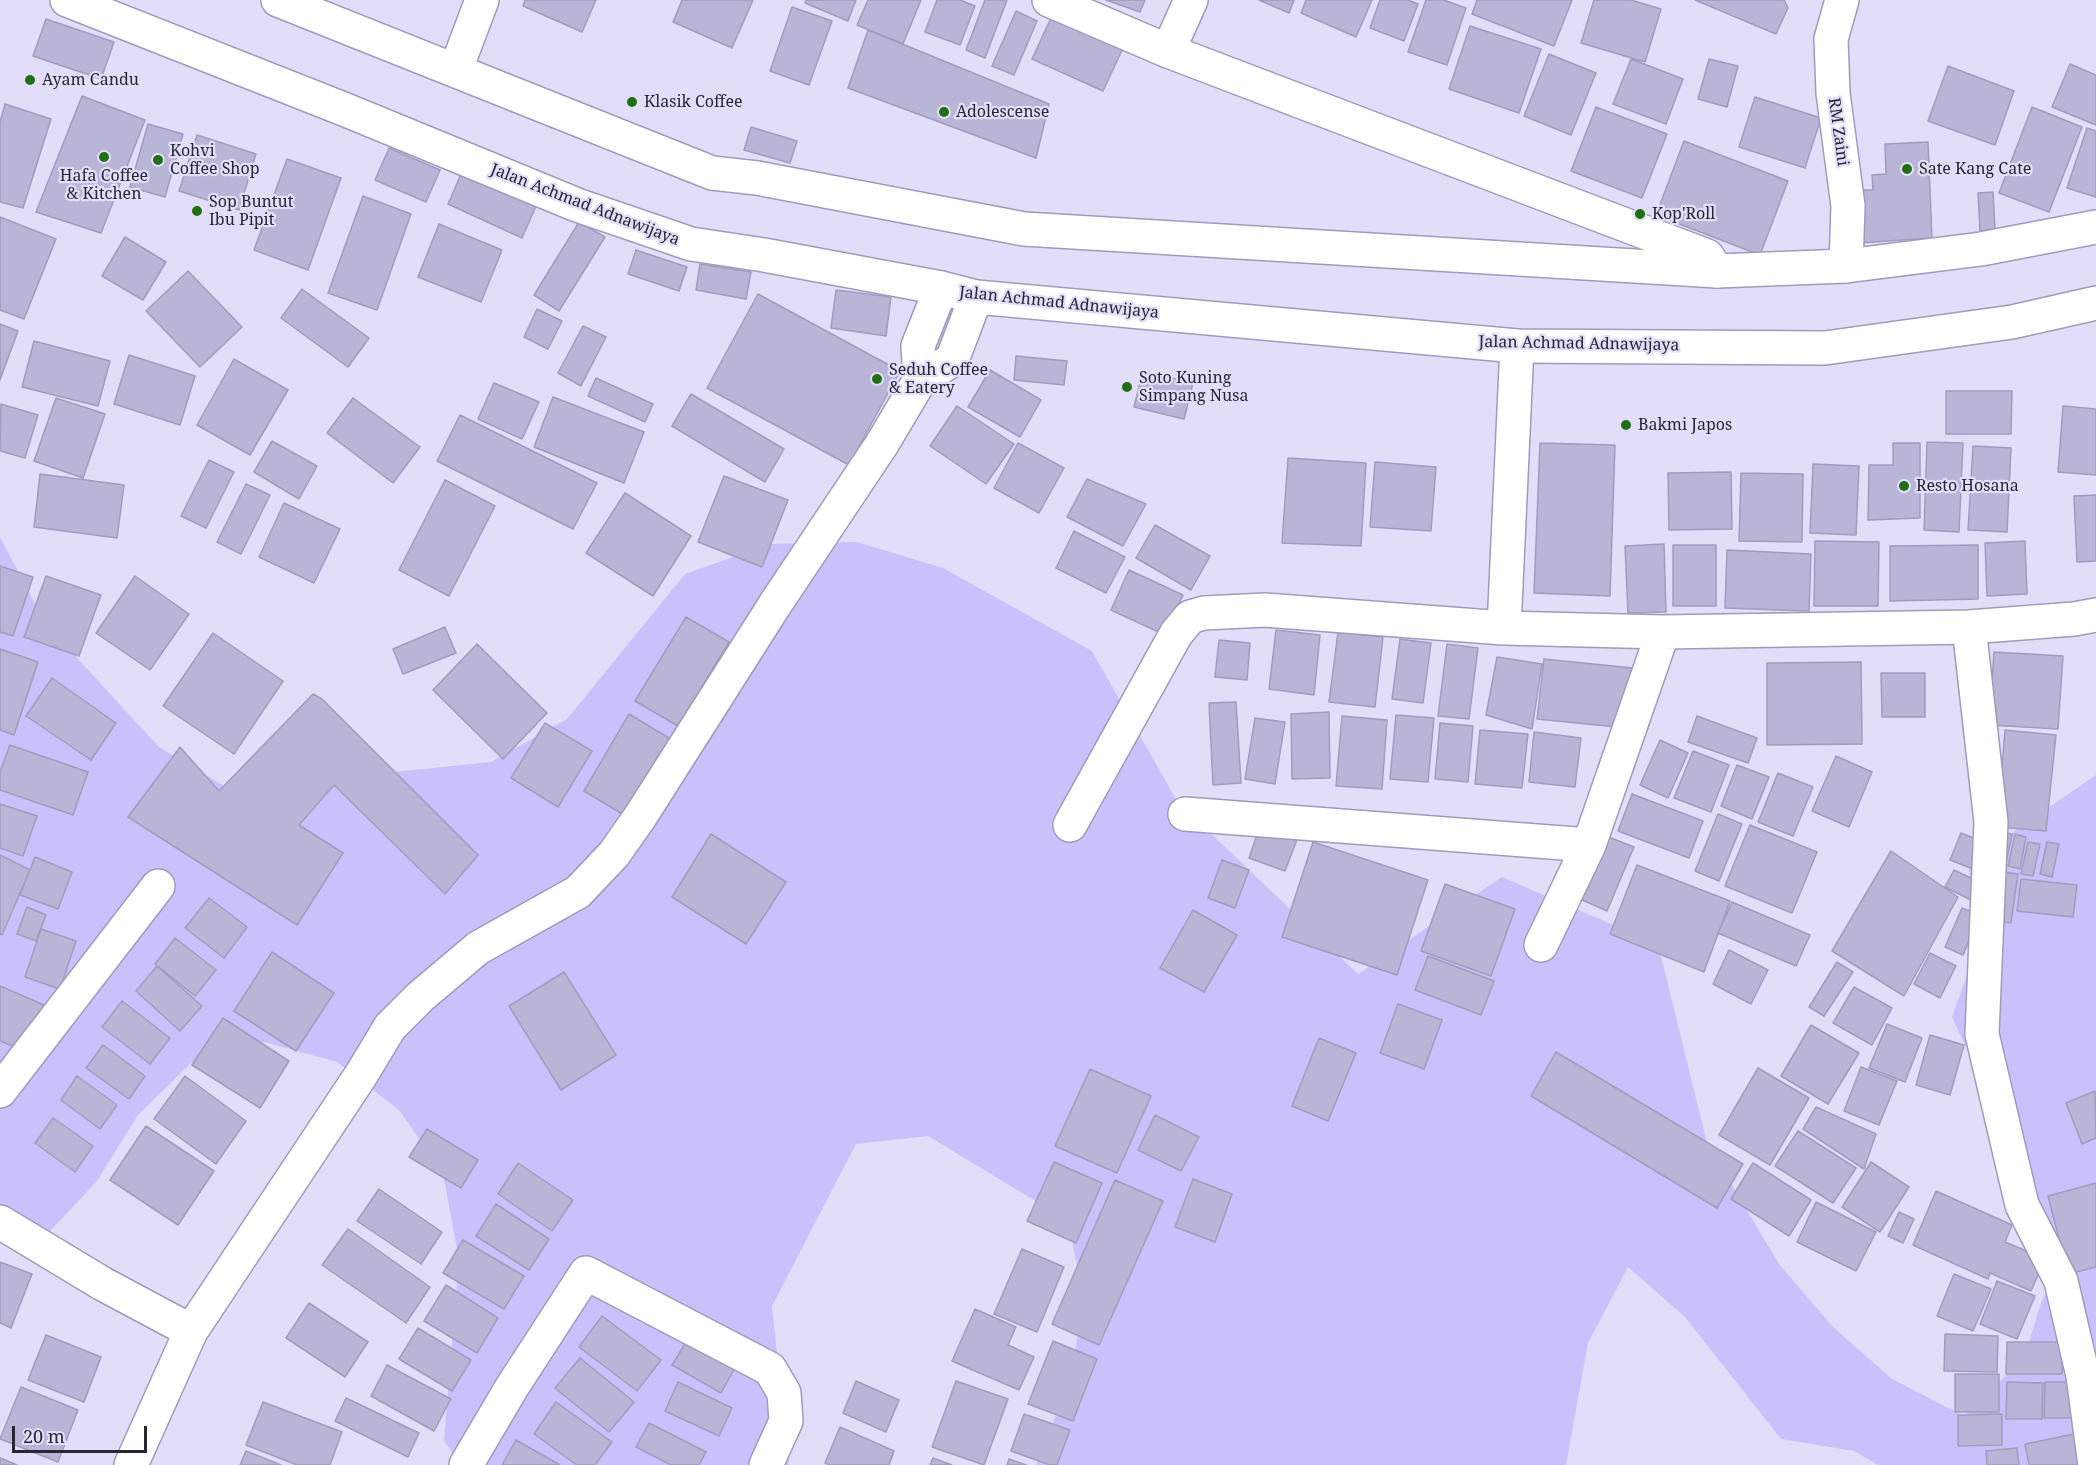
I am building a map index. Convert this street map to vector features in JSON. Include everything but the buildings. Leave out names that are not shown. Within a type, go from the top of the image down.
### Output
[{"type":"street","name":"Jalan Achmad Adnawijaya","points":[[67,0],[346,110],[577,205],[691,244],[764,255],[940,288],[976,297],[1517,346],[1825,348],[2012,322],[2096,303]]},
{"type":"street","points":[[278,0],[456,69],[712,173],[758,178],[1024,229],[1717,271],[1846,266],[1981,249],[2096,227]]},
{"type":"street","points":[[456,69],[482,0]]},
{"type":"street","points":[[1049,0],[1168,51],[1707,256],[1717,271]]},
{"type":"street","points":[[1168,51],[1191,0]]},
{"type":"street","name":"RM Zaini","points":[[1842,0],[1831,39],[1833,93],[1848,206],[1846,266]]},
{"type":"street","points":[[920,380],[918,346],[940,288]]},
{"type":"street","points":[[131,1465],[191,1331],[361,1075],[390,1027],[420,997],[478,948],[578,892],[614,854],[640,818],[774,606],[882,444],[920,380],[952,360],[976,297]]},
{"type":"street","points":[[1504,628],[1517,346]]},
{"type":"street","points":[[1070,825],[1176,634],[1190,617],[1204,614],[1265,610],[1504,628],[1663,632],[1969,627],[2074,619],[2096,615]]},
{"type":"street","points":[[1969,627],[1990,822],[1982,1034],[2022,1205],[2061,1281],[2083,1376],[2095,1465]]},
{"type":"street","points":[[1541,945],[1590,845],[1663,632]]},
{"type":"street","points":[[1185,814],[1590,845]]},
{"type":"street","points":[[0,1091],[158,886]]},
{"type":"street","points":[[0,1222],[103,1284],[191,1331]]},
{"type":"street","points":[[466,1465],[512,1387],[586,1273],[770,1369],[784,1393],[786,1421],[766,1465]]},
{"type":"shaded area","points":[[0,537],[45,623],[159,747],[229,789],[491,762],[567,719],[685,574],[770,544],[857,542],[943,568],[1092,651],[1177,801],[1358,974],[1502,877],[1658,944],[1707,1143],[1779,1264],[1832,1326],[1892,1379],[1964,1416],[2024,1358],[2041,1303],[2053,1278],[2020,1163],[1952,1017],[1981,936],[1968,863],[2096,775],[2096,1465],[1878,1465],[1854,1451],[1781,1439],[1685,1317],[1628,1267],[1588,1343],[1566,1465],[1036,1465],[1068,1385],[1085,1300],[1067,1220],[928,1136],[856,1144],[772,1306],[789,1465],[462,1465],[444,1441],[459,1259],[443,1174],[400,1111],[337,1062],[264,1042],[191,1063],[138,1115],[97,1181],[41,1241],[0,1237]]},
{"type":"place","name":"Ayam Candu","points":[[30,80]]},
{"type":"place","name":"Klasik Coffee","points":[[632,102]]},
{"type":"place","name":"Adolescense","points":[[944,112]]},
{"type":"place","name":"Hafa Coffee & Kitchen","points":[[104,157]]},
{"type":"place","name":"Kohvi Coffee Shop","points":[[158,160]]},
{"type":"place","name":"Sate Kang Cate","points":[[1907,169]]},
{"type":"place","name":"Sop Buntut Ibu Pipit","points":[[197,211]]},
{"type":"place","name":"Kop'Roll","points":[[1640,214]]},
{"type":"place","name":"Seduh Coffee & Eatery","points":[[877,379]]},
{"type":"place","name":"Soto Kuning Simpang Nusa","points":[[1127,387]]},
{"type":"place","name":"Bakmi Japos","points":[[1626,425]]},
{"type":"place","name":"Resto Hosana","points":[[1904,486]]}]
